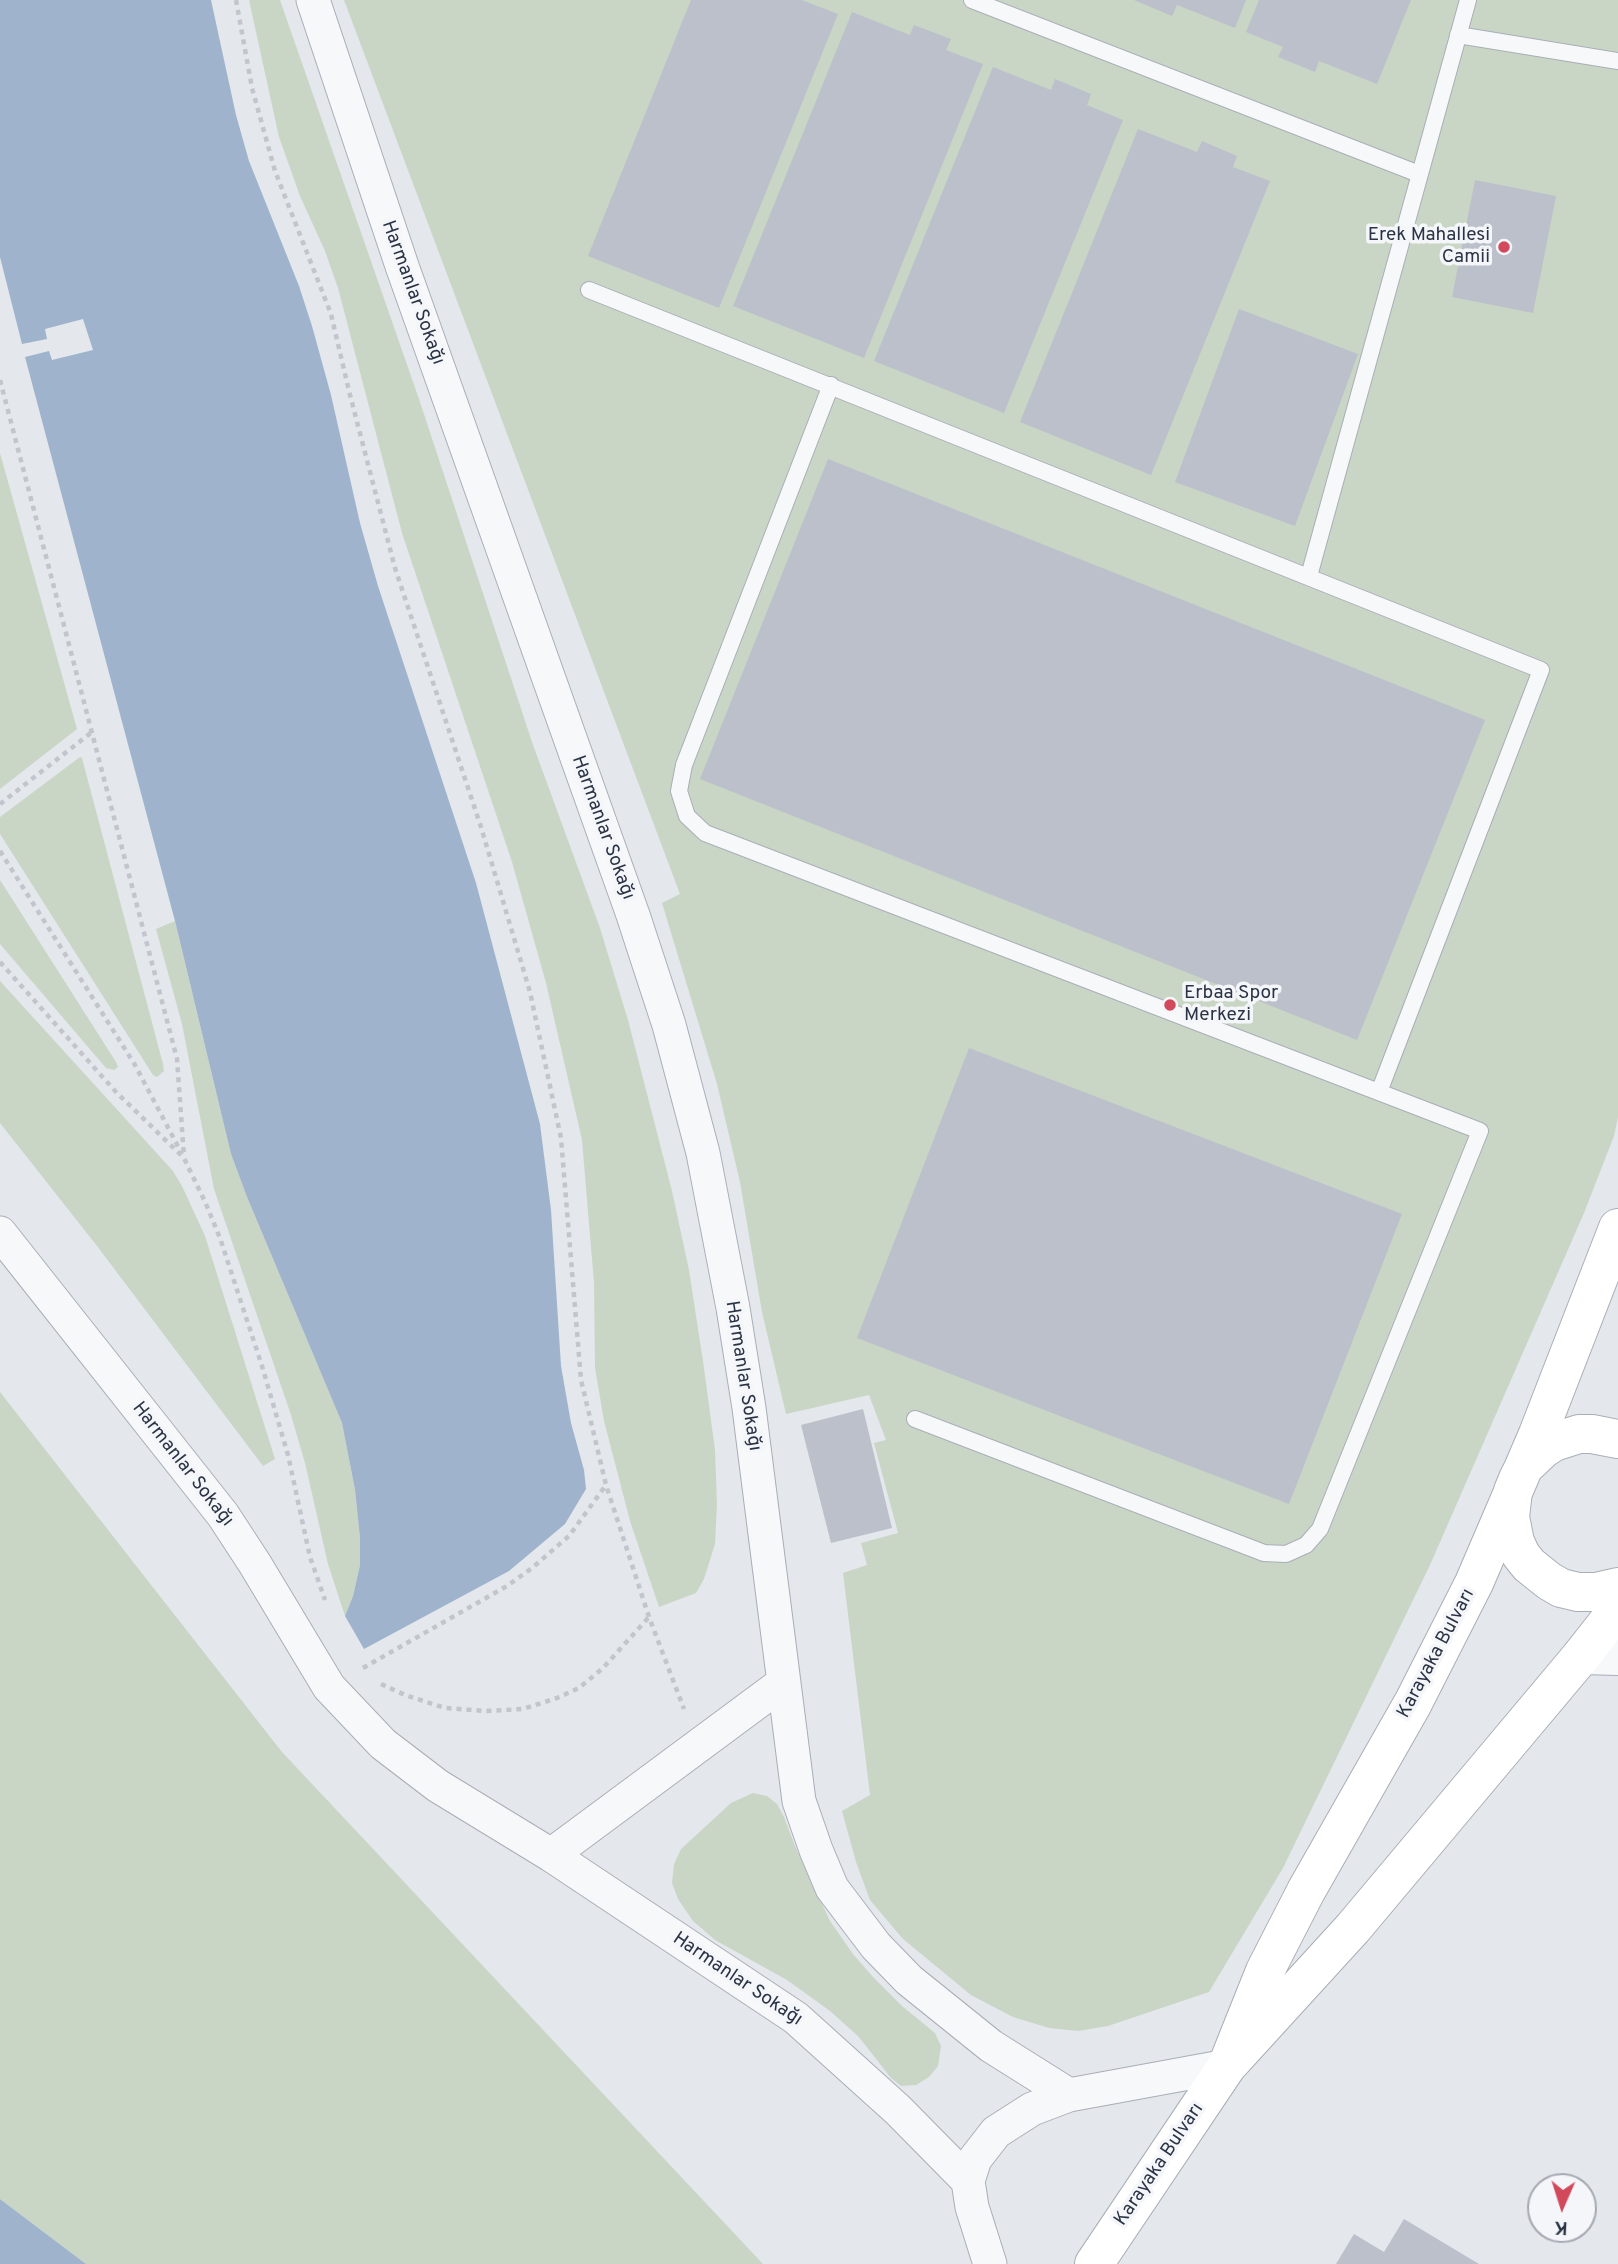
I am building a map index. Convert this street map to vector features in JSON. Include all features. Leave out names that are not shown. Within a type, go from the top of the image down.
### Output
[{"type":"main road","name":"Karayaka Bulvarı","points":[[1227,2066],[1265,1971],[1306,1891],[1413,1703],[1474,1583],[1538,1434],[1618,1228]]},
{"type":"main road","points":[[1618,1439],[1592,1434],[1566,1437],[1543,1449],[1533,1457],[1515,1485],[1510,1517],[1515,1542],[1521,1555],[1538,1574],[1561,1588],[1578,1592],[1596,1592],[1618,1587]]},
{"type":"main road","name":"Karayaka Bulvarı","points":[[1094,2264],[1227,2066],[1600,1655],[1618,1608]]},
{"type":"street","name":"Harmanlar Sokağı","points":[[313,0],[402,266],[633,915],[669,1025],[704,1153],[733,1308],[748,1408],[799,1801],[816,1850],[832,1888],[876,1946],[909,1980],[991,2046],[1069,2095]]},
{"type":"street","name":"Harmanlar Sokağı","points":[[0,1233],[223,1515],[329,1687],[383,1744],[438,1786],[551,1855],[796,2018],[898,2110],[968,2181]]},
{"type":"street","points":[[1561,1588],[1618,1608]]},
{"type":"street","points":[[551,1855],[783,1683]]},
{"type":"street","points":[[990,2264],[972,2207],[968,2181],[975,2160],[996,2132],[1032,2109],[1069,2095],[1227,2066]]},
{"type":"lane","points":[[972,0],[1419,174]]},
{"type":"lane","points":[[1309,576],[1468,0]]},
{"type":"lane","points":[[1458,35],[1618,61]]},
{"type":"lane","points":[[589,290],[1541,670],[1379,1092]]},
{"type":"lane","points":[[831,385],[684,765],[679,791],[687,816],[705,833],[1480,1131],[1320,1529],[1306,1545],[1286,1554],[1264,1553],[915,1419]]},
{"type":"path","points":[[236,0],[253,88],[275,171],[331,314],[395,568],[477,815],[530,992],[561,1138],[581,1380],[606,1485],[649,1617],[699,1745]]},
{"type":"path","points":[[0,380],[177,1059],[184,1158]]},
{"type":"path","points":[[0,804],[92,732]]},
{"type":"path","points":[[0,851],[141,1075],[206,1204],[262,1366],[288,1455],[310,1557],[326,1603]]},
{"type":"path","points":[[0,962],[116,1092],[184,1158]]},
{"type":"path","points":[[329,1687],[507,1586],[532,1568],[569,1536],[606,1485]]},
{"type":"path","points":[[377,1682],[405,1695],[445,1708],[486,1711],[523,1709],[579,1688],[603,1668],[649,1617]]},
{"type":"path","points":[[356,1658],[362,1669],[370,1675]]},
{"type":"green space","points":[[249,0],[280,0],[419,399],[532,742],[600,928],[628,1020],[672,1191],[689,1270],[703,1361],[715,1450],[717,1504],[715,1544],[704,1579],[696,1593],[659,1607],[630,1521],[604,1421],[595,1368],[594,1283],[582,1140],[546,983],[512,862],[402,533],[338,288],[279,137]]},
{"type":"green space","name":"Erbaa Spor Merkezi","points":[[344,0],[1618,0],[1618,1117],[1614,1136],[1584,1213],[1430,1565],[1283,1868],[1209,1992],[1108,2026],[1078,2031],[1049,2028],[1013,2017],[971,1995],[903,1939],[870,1900],[842,1811],[870,1795],[843,1573],[867,1565],[861,1543],[898,1533],[874,1443],[886,1440],[869,1395],[786,1414],[762,1312],[740,1182],[717,1084],[662,903],[680,894]]},
{"type":"green space","points":[[0,453],[77,729],[0,789]]},
{"type":"green space","points":[[80,757],[163,1064],[164,1071],[157,1077],[153,1075],[0,834],[0,817]]},
{"type":"green space","points":[[0,880],[116,1062],[118,1067],[114,1070],[106,1068],[0,944]]},
{"type":"green space","points":[[175,921],[231,1154],[342,1423],[355,1490],[360,1538],[360,1565],[345,1616],[328,1564],[291,1415],[214,1189],[182,1024],[156,929]]},
{"type":"green space","points":[[0,981],[173,1171],[182,1186],[205,1236],[275,1459],[263,1466],[97,1246],[0,1123]]},
{"type":"green space","points":[[0,1392],[282,1752],[763,2264],[86,2264],[0,2199]]},
{"type":"green space","points":[[753,1793],[767,1796],[777,1804],[830,1921],[853,1954],[902,2006],[935,2033],[941,2046],[938,2066],[929,2077],[916,2085],[901,2086],[891,2078],[858,2036],[830,2011],[787,1980],[715,1940],[693,1921],[678,1899],[672,1883],[674,1864],[681,1849],[731,1803]]},
{"type":"water","points":[[0,0],[211,0],[249,161],[299,286],[312,326],[378,586],[476,883],[540,1124],[551,1210],[561,1366],[586,1489],[565,1524],[509,1571],[364,1649],[345,1616],[360,1565],[360,1538],[355,1490],[342,1423],[231,1154],[175,921],[25,357],[49,351],[52,360],[93,350],[83,319],[45,329],[47,339],[22,344],[0,257]]},
{"type":"water","points":[[0,2199],[86,2264],[0,2264]]},
{"type":"building","points":[[691,0],[802,0],[838,14],[719,308],[588,256]]},
{"type":"building","points":[[1134,0],[1246,0],[1235,28],[1177,5],[1172,16]]},
{"type":"building","points":[[1259,0],[1411,0],[1377,84],[1319,61],[1315,72],[1278,57],[1283,47],[1246,32]]},
{"type":"building","points":[[852,12],[910,35],[914,25],[951,39],[946,50],[983,64],[864,358],[733,306]]},
{"type":"building","points":[[993,67],[1051,90],[1055,79],[1091,94],[1087,105],[1123,120],[1004,413],[874,361]]},
{"type":"building","points":[[1138,129],[1197,152],[1202,141],[1237,156],[1233,167],[1270,181],[1151,475],[1020,422]]},
{"type":"building","name":"Erek Mahallesi Camii","points":[[1475,180],[1556,196],[1533,313],[1452,297]]},
{"type":"building","points":[[1239,309],[1358,354],[1295,526],[1175,482]]},
{"type":"building","points":[[828,459],[1485,720],[1357,1040],[700,779]]},
{"type":"building","points":[[969,1048],[1402,1214],[1289,1504],[857,1338]]},
{"type":"building","points":[[863,1409],[892,1528],[831,1543],[801,1425]]},
{"type":"building","points":[[1404,2219],[1479,2264],[1336,2264],[1354,2234],[1384,2252]]},
{"type":"place","name":"Erek Mahallesi Camii","points":[[1504,247]]},
{"type":"place","name":"Erbaa Spor Merkezi","points":[[1170,1005]]}]
